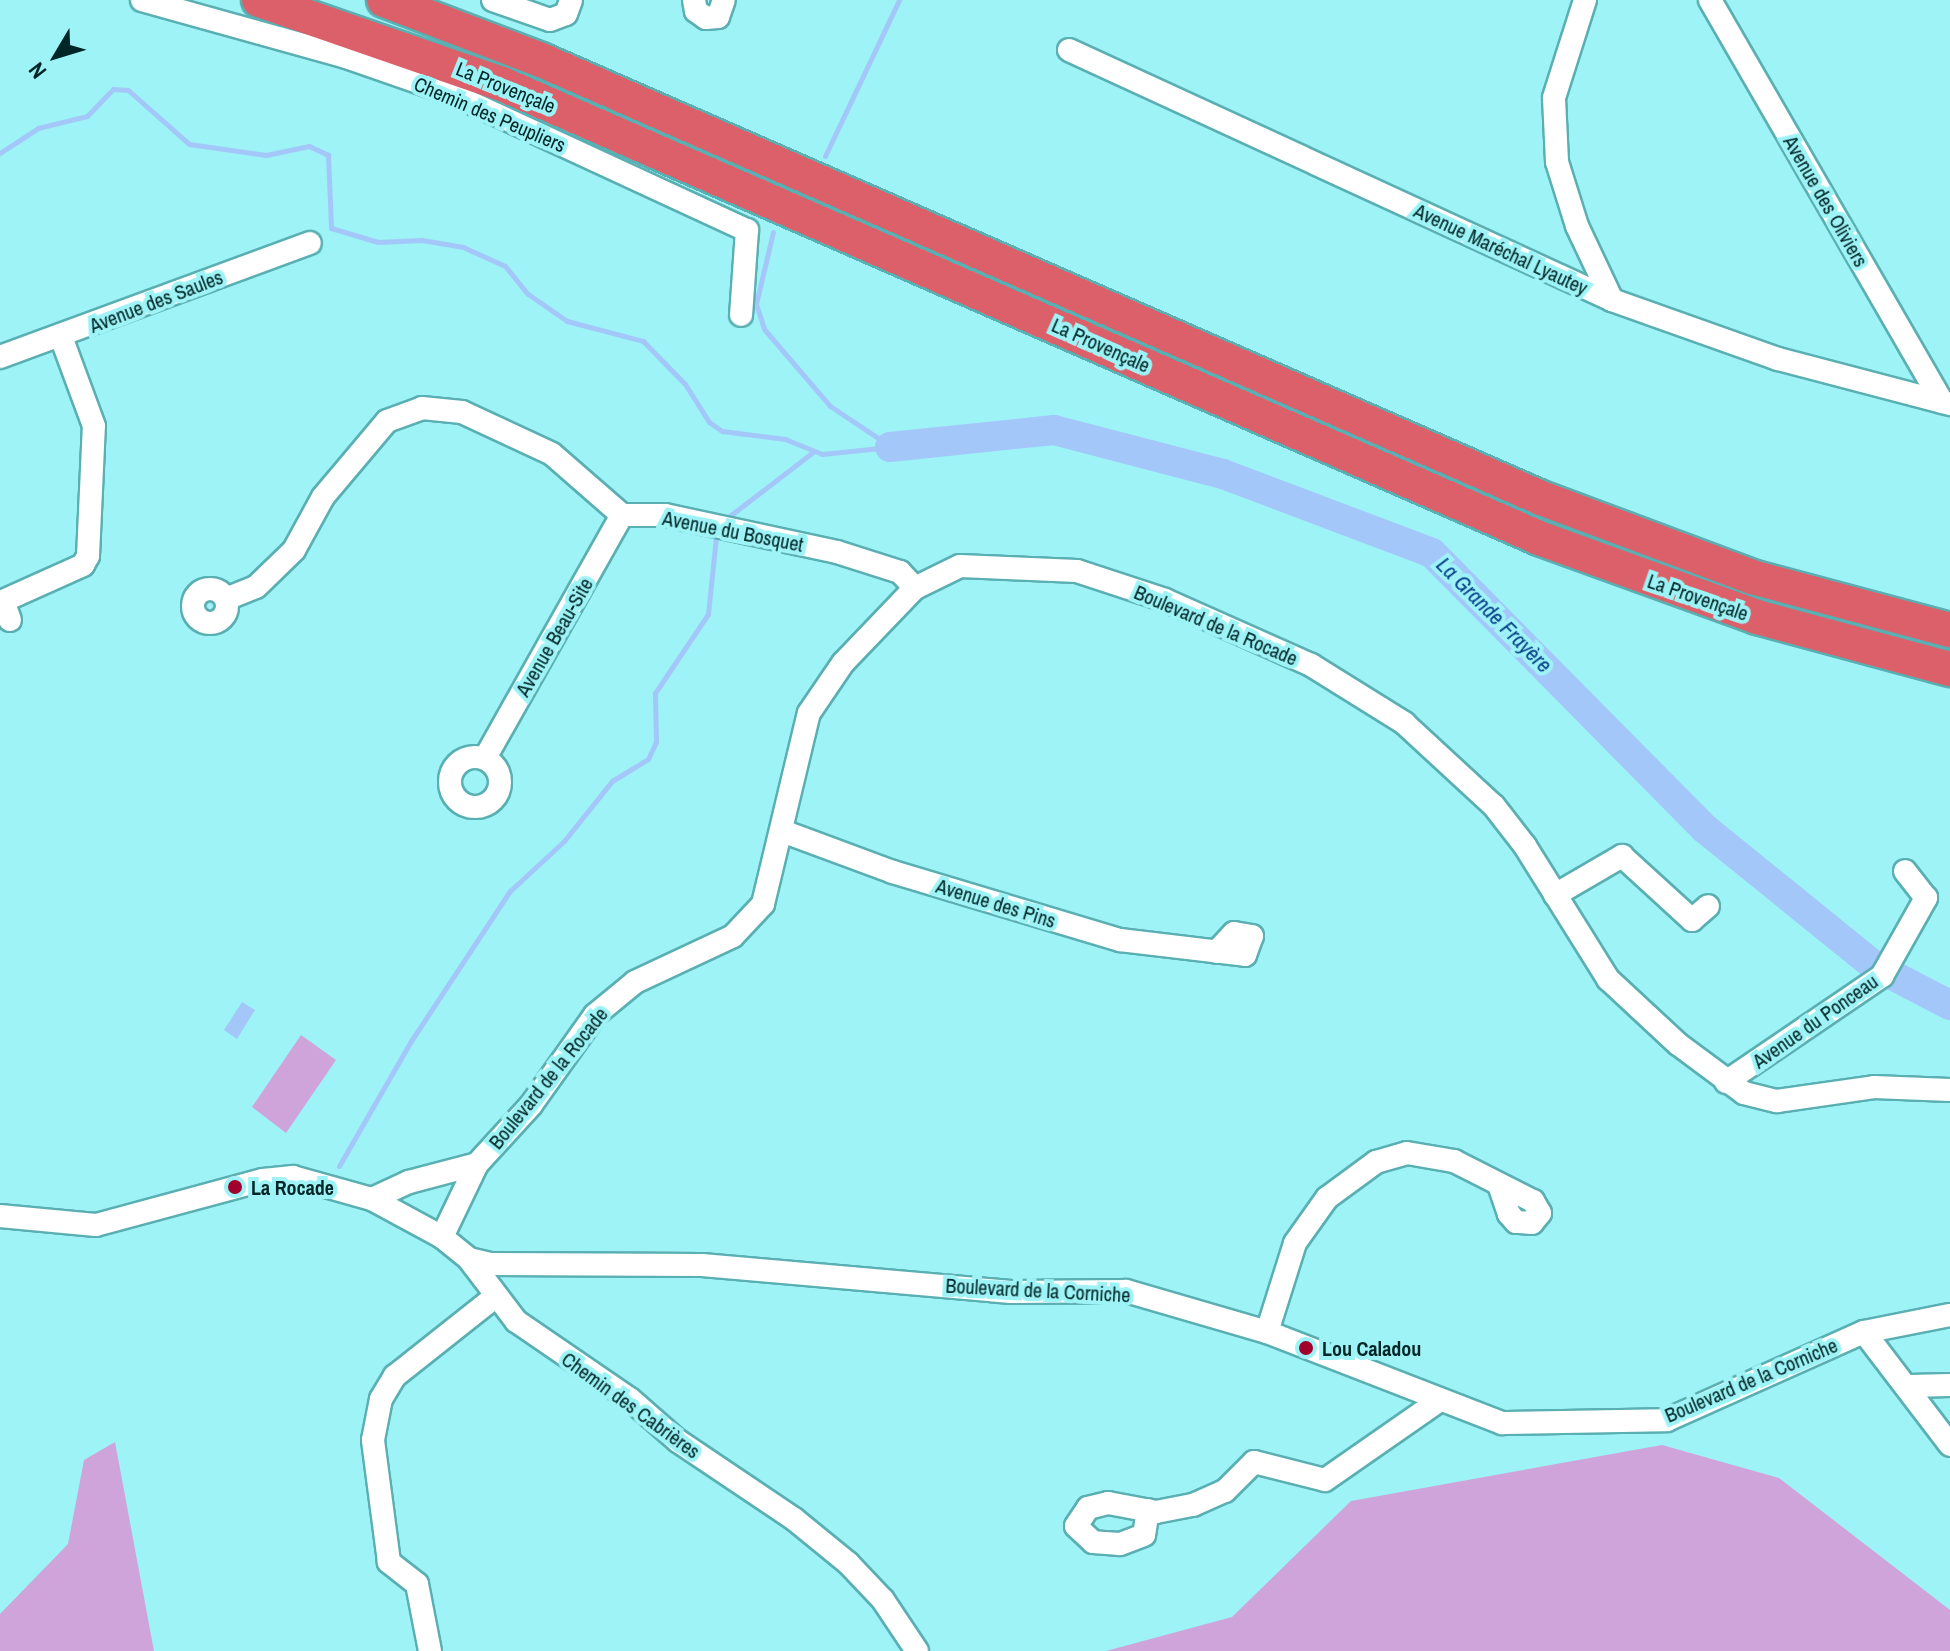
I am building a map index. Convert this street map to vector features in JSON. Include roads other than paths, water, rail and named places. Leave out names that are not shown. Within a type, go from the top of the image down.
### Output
[{"type":"highway","name":"La Provençale","points":[[259,0],[502,84],[1539,538],[1757,617],[1950,669]]},
{"type":"highway","name":"La Provençale","points":[[384,0],[541,60],[1541,498],[1752,577],[1950,630]]},
{"type":"street","name":"Chemin des Peupliers","points":[[142,0],[346,57],[452,94],[747,230],[741,315]]},
{"type":"street","points":[[493,0],[550,20],[566,14],[571,0]]},
{"type":"street","points":[[694,0],[696,11],[706,18],[718,17],[724,0]]},
{"type":"street","points":[[1585,0],[1554,98],[1557,162],[1577,226],[1612,300]]},
{"type":"street","name":"Avenue des Oliviers","points":[[1710,0],[1946,403]]},
{"type":"street","name":"Avenue Maréchal Lyautey","points":[[1069,50],[1612,300],[1778,359],[1946,403]]},
{"type":"street","name":"Avenue des Saules","points":[[0,357],[310,243]]},
{"type":"street","points":[[10,620],[3,601],[83,565],[88,556],[94,426],[61,337]]},
{"type":"street","points":[[226,599],[256,587],[294,550],[323,497],[387,421],[422,408],[462,412],[552,454],[622,515]]},
{"type":"street","name":"Avenue du Bosquet","points":[[622,515],[665,515],[837,552],[900,572],[915,588]]},
{"type":"street","name":"Avenue Beau-Site","points":[[485,758],[622,515]]},
{"type":"street","name":"Boulevard de la Rocade","points":[[442,1237],[477,1164],[531,1105],[595,1015],[635,982],[733,936],[763,904],[782,831],[792,768],[809,713],[843,663],[915,588],[960,566],[1077,571],[1165,600],[1311,665],[1404,723],[1494,806],[1608,979],[1726,1082],[1744,1093],[1777,1101],[1874,1087],[1950,1090]]},
{"type":"street","name":"Avenue des Pins","points":[[782,831],[893,872],[1120,940],[1216,952]]},
{"type":"street","points":[[1555,895],[1622,856],[1692,920],[1708,906]]},
{"type":"street","name":"Avenue du Ponceau","points":[[1726,1082],[1886,970],[1926,898],[1905,871]]},
{"type":"street","points":[[1267,1332],[1295,1243],[1327,1198],[1376,1162],[1426,1153],[1454,1161],[1500,1188]]},
{"type":"street","name":"Boulevard de la Rocade","points":[[372,1199],[409,1182],[477,1164]]},
{"type":"street","name":"Chemin des Cabrières","points":[[0,1216],[96,1225],[263,1180],[293,1177],[372,1199],[442,1237],[469,1259],[516,1321],[630,1399],[678,1441],[848,1563],[883,1600],[917,1651]]},
{"type":"street","name":"Boulevard de la Corniche","points":[[469,1259],[491,1264],[702,1265],[1011,1292],[1126,1291],[1267,1332],[1502,1423],[1667,1420],[1864,1332],[1950,1315]]},
{"type":"street","points":[[430,1651],[417,1584],[389,1562],[373,1440],[381,1399],[395,1376],[496,1296]]},
{"type":"street","points":[[1864,1332],[1909,1386],[1950,1445]]},
{"type":"street","points":[[1909,1386],[1950,1385]]},
{"type":"street","points":[[1148,1510],[1193,1505],[1225,1491],[1238,1472],[1254,1462],[1325,1480],[1440,1400]]},
{"type":"water","points":[[242,1002],[255,1010],[237,1039],[224,1030]]},
{"type":"waterway","points":[[825,156],[899,0]]},
{"type":"waterway","points":[[0,153],[38,128],[87,116],[113,89],[128,90],[189,144],[266,155],[309,146],[328,155],[331,228],[378,242],[422,240],[463,247],[505,266],[528,294],[567,321],[643,341],[685,384],[709,422],[722,431],[785,439],[822,454],[890,447]]},
{"type":"waterway","points":[[773,232],[756,304],[764,329],[830,406],[890,446]]},
{"type":"waterway","name":"La Grande Frayère","points":[[890,447],[1054,430],[1223,474],[1432,553],[1704,828],[1873,965],[1950,1005]]},
{"type":"waterway","points":[[727,518],[813,452]]},
{"type":"waterway","points":[[339,1166],[411,1041],[510,891],[564,841],[612,781],[648,759],[656,742],[655,693],[708,614],[716,537]]},
{"type":"place","name":"La Rocade","points":[[235,1187]]},
{"type":"place","name":"Lou Caladou","points":[[1306,1348]]}]
